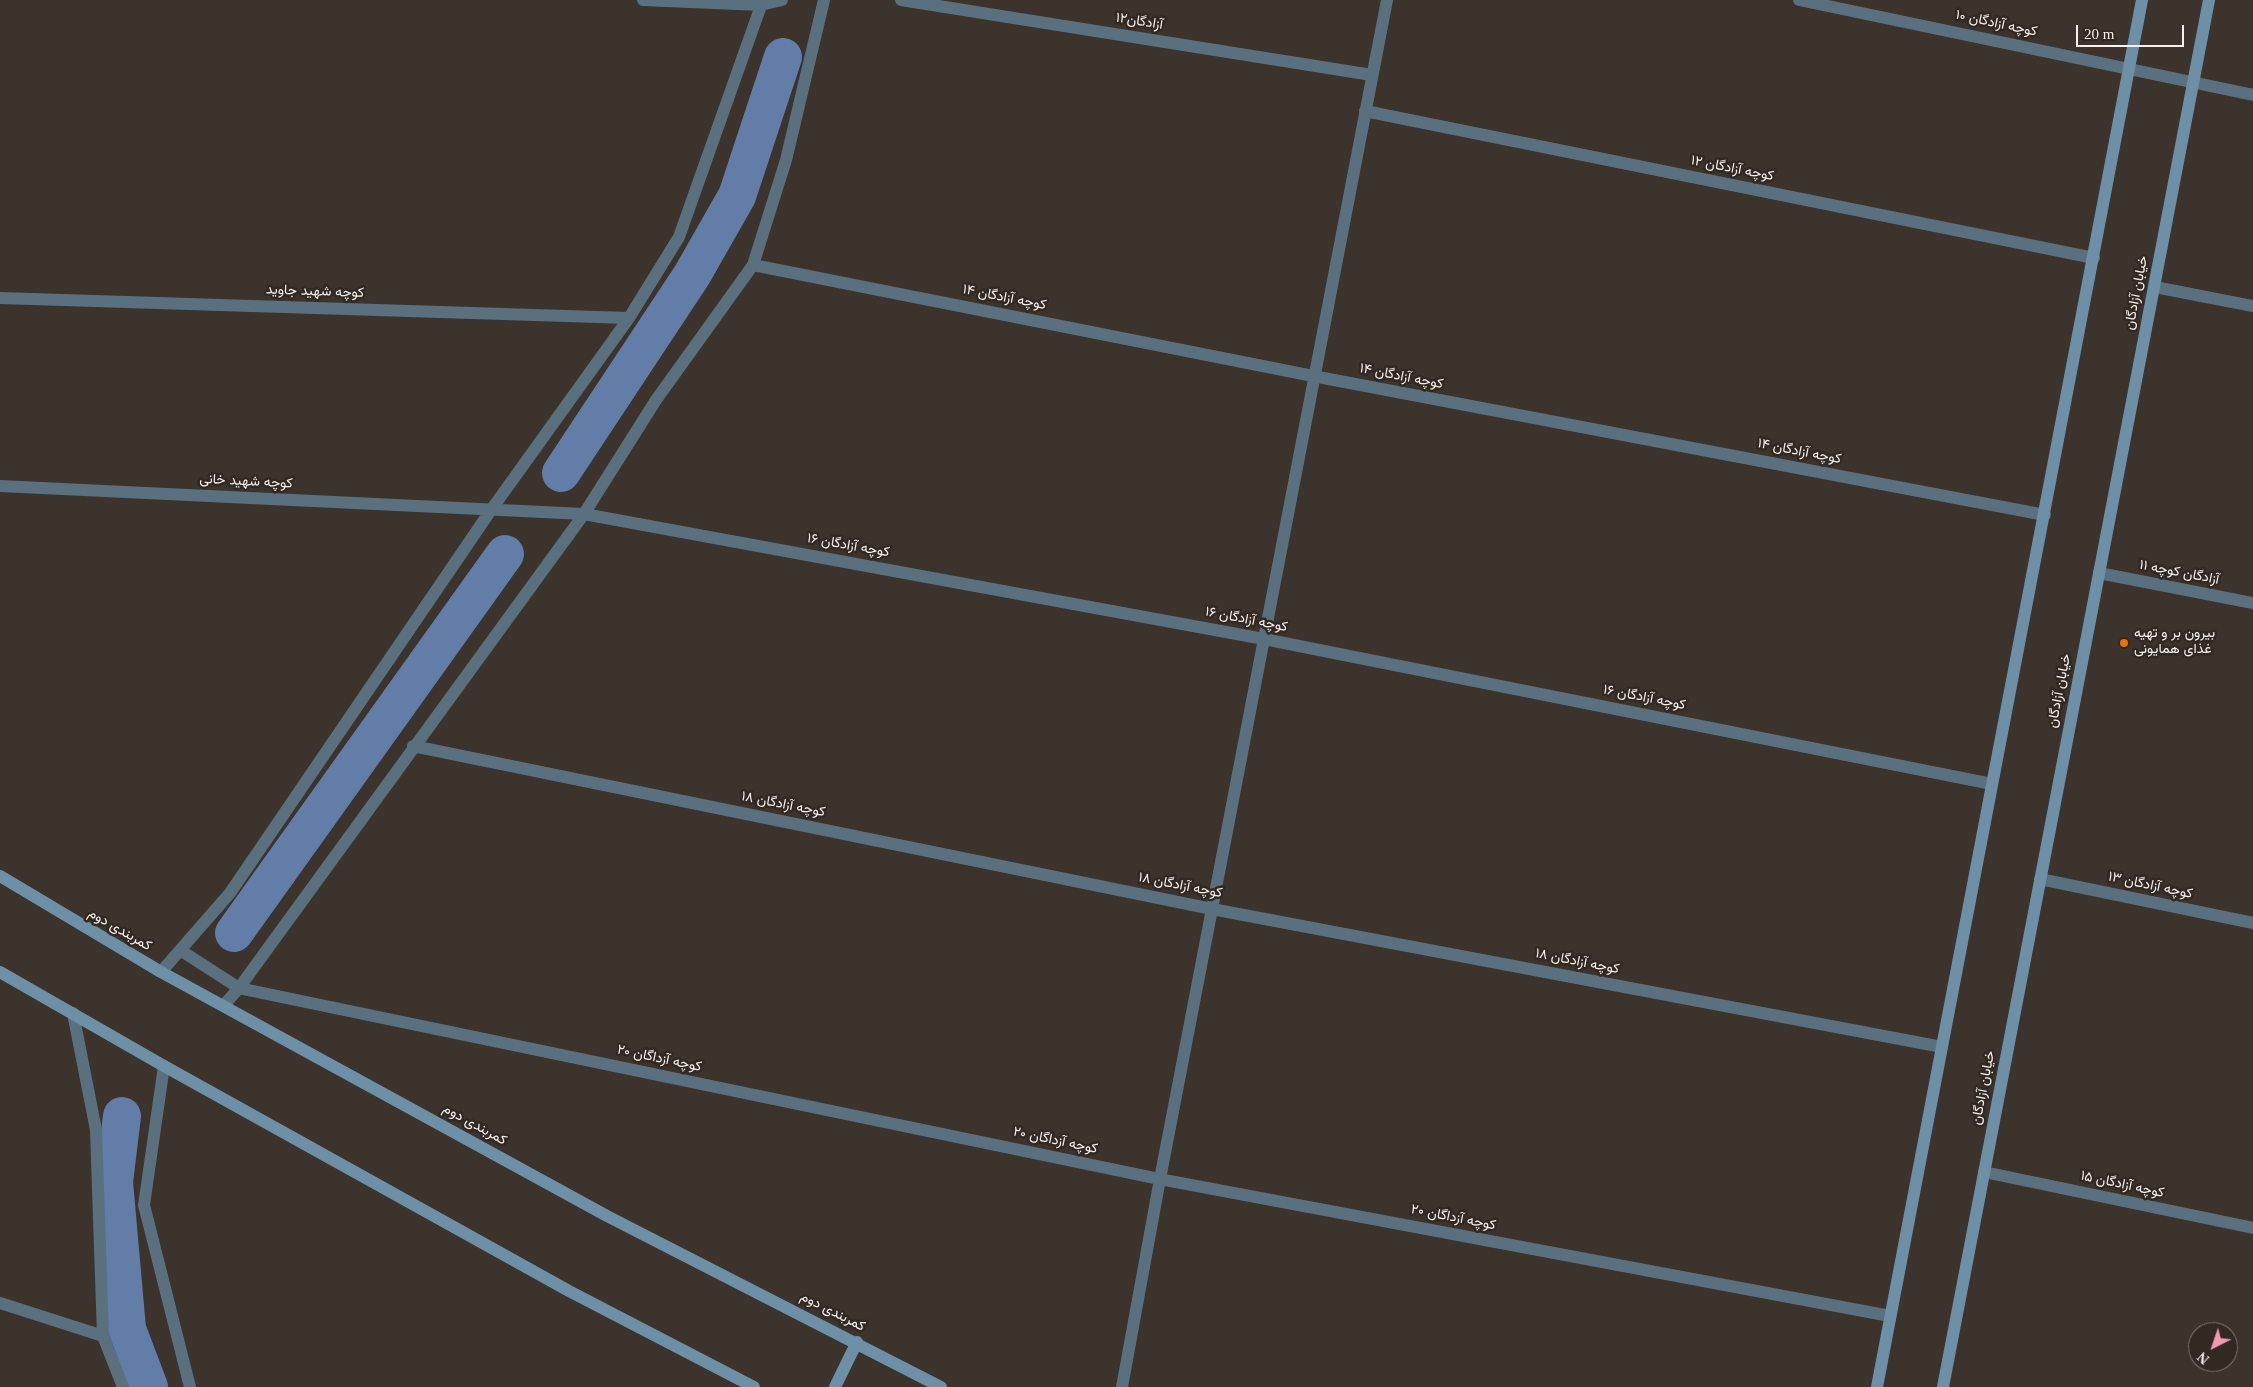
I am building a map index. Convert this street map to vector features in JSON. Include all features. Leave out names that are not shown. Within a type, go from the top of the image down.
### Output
[{"type":"main road","points":[[1877,1387],[2142,0]]},
{"type":"main road","name":"خیابان آزادگان","points":[[1943,1387],[2155,287],[2208,0]]},
{"type":"main road","name":"کمربندی دوم","points":[[0,876],[161,972],[607,1216],[857,1342],[941,1387]]},
{"type":"main road","points":[[0,972],[164,1066],[569,1291],[754,1387]]},
{"type":"main road","points":[[836,1387],[857,1342]]},
{"type":"street","points":[[643,0],[762,3],[782,0]]},
{"type":"street","points":[[224,1005],[239,988],[413,746],[584,514],[656,400],[753,265],[786,160],[824,0]]},
{"type":"street","name":"۱۲آزادگان","points":[[901,0],[1372,75]]},
{"type":"street","points":[[1122,1387],[1160,1179],[1386,0]]},
{"type":"street","name":"کوچه آزادگان ۱۰","points":[[1799,0],[2128,67],[2192,84],[2253,95]]},
{"type":"street","points":[[161,972],[230,893],[491,510],[629,318],[679,238],[762,3]]},
{"type":"street","name":"کوچه آزادگان ۱۲","points":[[1365,111],[2094,258]]},
{"type":"street","name":"کوچه آزادگان ۱۴","points":[[753,265],[1313,376],[2045,515]]},
{"type":"street","points":[[2155,287],[2253,306]]},
{"type":"street","name":"کوچه شهید جاوید","points":[[0,298],[629,318]]},
{"type":"street","name":"کوچه شهید خانی","points":[[0,486],[491,510]]},
{"type":"street","name":"کوچه آزادگان ۱۶","points":[[491,510],[584,514],[1264,639],[1992,784]]},
{"type":"street","name":"آزادگان کوچه ۱۱","points":[[2099,574],[2253,603]]},
{"type":"street","name":"کوچه آزادگان ۱۸","points":[[413,746],[1212,909],[1942,1047]]},
{"type":"street","name":"کوچه آزادگان ۱۳","points":[[2040,879],[2253,923]]},
{"type":"street","points":[[180,950],[239,988]]},
{"type":"street","name":"کوچه آزداگان ۲۰","points":[[239,988],[1160,1179],[1890,1316]]},
{"type":"street","points":[[73,1013],[96,1130],[103,1336],[123,1387]]},
{"type":"street","points":[[164,1066],[144,1204],[190,1387]]},
{"type":"street","name":"کوچه آزادگان ۱۵","points":[[1984,1172],[2253,1228]]},
{"type":"street","points":[[0,1303],[103,1336]]},
{"type":"waterway","points":[[561,473],[692,275],[737,196],[783,57]]},
{"type":"waterway","points":[[234,933],[505,554]]},
{"type":"waterway","points":[[122,1116],[114,1182],[127,1329],[149,1387]]},
{"type":"place","name":"بیرون بر و تهیه غذای همایونی","points":[[2124,643]]}]
